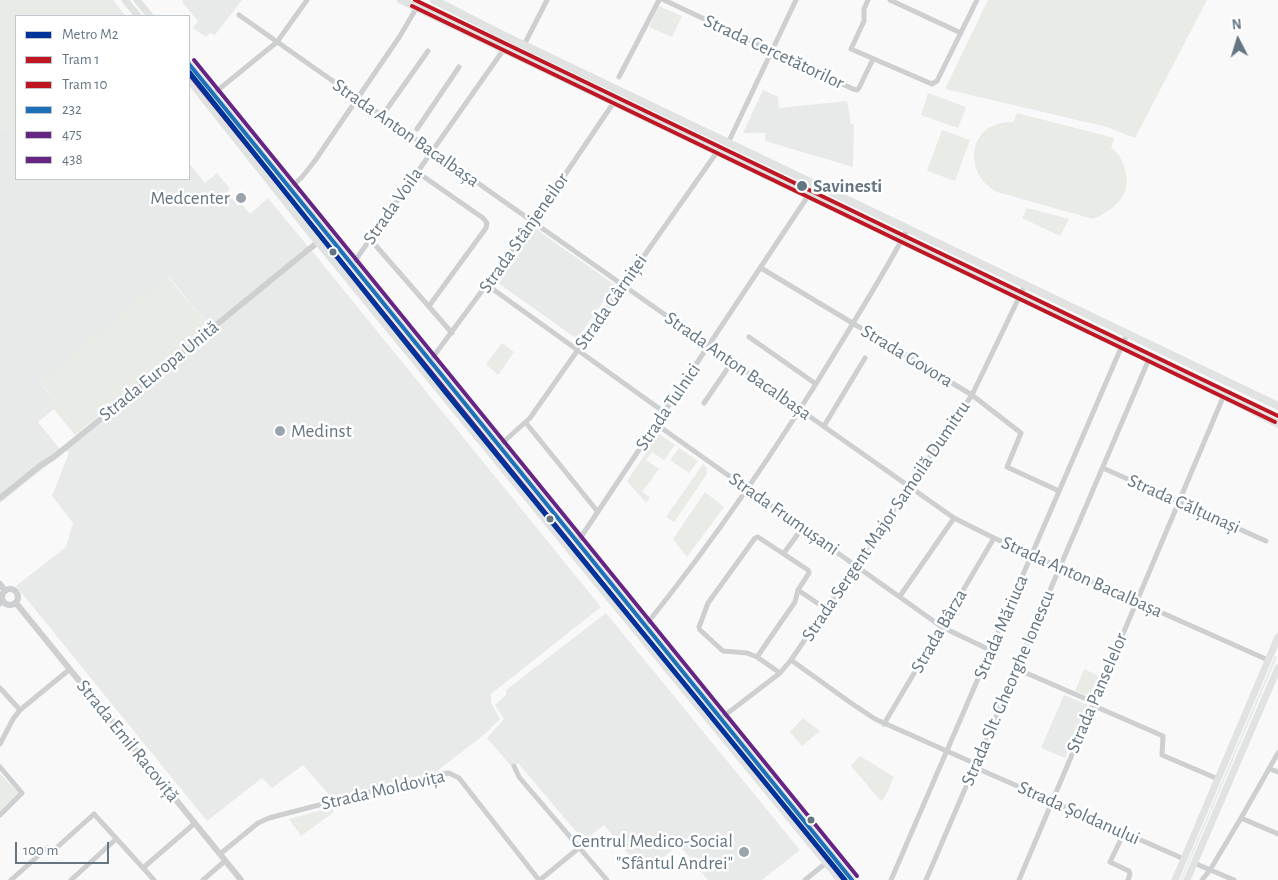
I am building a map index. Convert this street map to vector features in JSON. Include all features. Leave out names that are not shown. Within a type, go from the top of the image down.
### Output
[{"type":"main road","points":[[125,0],[137,15]]},
{"type":"main road","points":[[137,0],[149,15]]},
{"type":"main road","points":[[401,0],[1224,395],[1278,424]]},
{"type":"main road","points":[[434,0],[524,45],[1278,406]]},
{"type":"main road","points":[[190,65],[852,880]]},
{"type":"main road","points":[[190,81],[318,242],[840,880]]},
{"type":"main road","points":[[243,149],[252,142]]},
{"type":"main road","points":[[440,391],[448,384]]},
{"type":"main road","points":[[512,479],[520,472]]},
{"type":"main road","points":[[1175,880],[1278,637]]},
{"type":"main road","points":[[671,674],[679,667]]},
{"type":"main road","points":[[1187,880],[1278,668]]},
{"type":"street","points":[[213,94],[277,42],[307,0]]},
{"type":"street","points":[[524,45],[547,0]]},
{"type":"street","points":[[619,77],[659,0]]},
{"type":"street","name":"Strada Cercetătorilor","points":[[664,0],[856,90],[859,88],[873,59]]},
{"type":"street","points":[[728,143],[796,0]]},
{"type":"street","points":[[868,0],[864,9],[864,21],[851,49],[932,84],[937,81],[977,0]]},
{"type":"street","points":[[890,0],[961,33]]},
{"type":"street","points":[[290,189],[308,170],[358,99],[417,7]]},
{"type":"street","name":"Strada Anton Bacalbașa","points":[[239,15],[954,518],[994,538],[1268,660]]},
{"type":"street","name":"Strada Voila","points":[[352,265],[504,49]]},
{"type":"street","points":[[382,116],[428,51]]},
{"type":"street","points":[[417,129],[459,67]]},
{"type":"street","name":"Strada Stânjeneilor","points":[[430,361],[452,334],[533,222],[614,102]]},
{"type":"street","name":"Strada Gârniței","points":[[499,446],[526,423],[622,284],[717,152]]},
{"type":"street","points":[[417,172],[483,218],[487,225],[429,306]]},
{"type":"street","name":"Strada Tulnici","points":[[577,543],[808,196]]},
{"type":"street","points":[[646,626],[748,488],[800,410],[908,228]]},
{"type":"street","points":[[370,239],[452,334]]},
{"type":"street","name":"Strada Europa Unită","points":[[0,498],[39,466],[54,457],[318,242]]},
{"type":"street","name":"Strada Govora","points":[[761,268],[972,395],[1021,433],[1007,467],[1059,492]]},
{"type":"street","points":[[487,285],[664,412]]},
{"type":"street","name":"Strada Sergent Major Samoilă Dumitru","points":[[720,719],[780,673],[792,660],[972,395],[1024,285]]},
{"type":"street","name":"Strada Măriuca","points":[[891,880],[1127,334]]},
{"type":"street","points":[[749,337],[816,384]]},
{"type":"street","points":[[824,426],[865,358]]},
{"type":"street","name":"Strada Slt. Gheorghe Ionescu","points":[[926,880],[1149,359]]},
{"type":"street","points":[[704,403],[732,362]]},
{"type":"street","name":"Strada Panselelor","points":[[1019,880],[1224,395]]},
{"type":"street","points":[[526,423],[598,512]]},
{"type":"street","name":"Strada Frumușani","points":[[656,424],[942,627],[990,650]]},
{"type":"street","name":"Strada Călțunași","points":[[1102,468],[1266,541]]},
{"type":"street","points":[[900,596],[954,518]]},
{"type":"street","points":[[784,553],[802,528]]},
{"type":"street","points":[[757,656],[795,602],[798,590],[809,571],[760,537],[755,538],[708,603],[699,627],[723,651],[747,652],[757,656],[780,673]]},
{"type":"street","name":"Strada Bârza","points":[[884,724],[994,538]]},
{"type":"street","points":[[0,584],[5,591]]},
{"type":"street","points":[[12,589],[16,592],[18,598],[16,603],[9,605],[2,603],[2,596],[5,591],[12,589]]},
{"type":"street","points":[[798,590],[826,609]]},
{"type":"street","name":"Strada Emil Racoviță","points":[[16,603],[241,880]]},
{"type":"street","name":"Strada Șoldanului","points":[[792,660],[851,703],[884,724],[1184,859]]},
{"type":"street","points":[[0,744],[13,718],[20,710],[70,669]]},
{"type":"street","points":[[1017,669],[1163,736],[1162,755],[1218,779]]},
{"type":"street","points":[[0,688],[20,710]]},
{"type":"street","points":[[1202,880],[1210,870],[1278,753]]},
{"type":"street","points":[[514,766],[519,777],[574,844],[580,847],[607,880]]},
{"type":"street","points":[[0,767],[22,793],[0,815]]},
{"type":"street","points":[[1270,769],[1278,772]]},
{"type":"street","name":"Strada Moldovița","points":[[220,854],[258,823],[267,819],[438,774],[450,773],[459,778],[537,879]]},
{"type":"street","points":[[11,880],[47,848],[54,850],[94,814],[154,880]]},
{"type":"street","points":[[1241,818],[1278,834]]},
{"type":"street","points":[[143,868],[195,824]]},
{"type":"street","points":[[1126,833],[1123,835],[1110,862],[1129,871],[1128,880]]},
{"type":"street","points":[[71,880],[116,839]]},
{"type":"street","points":[[537,879],[580,847]]},
{"type":"street","points":[[203,880],[225,861]]},
{"type":"street","points":[[805,880],[826,863]]},
{"type":"street","points":[[1194,863],[1234,880]]},
{"type":"shaded area","points":[[0,0],[113,0],[125,15],[15,15],[15,134],[0,127]]},
{"type":"shaded area","points":[[183,0],[242,0],[215,35],[210,33],[206,37],[193,28],[198,21],[182,2]]},
{"type":"shaded area","points":[[988,0],[1207,0],[1135,138],[1107,127],[945,89]]},
{"type":"shaded area","points":[[659,6],[682,16],[672,37],[649,27]]},
{"type":"shaded area","points":[[763,90],[778,97],[779,108],[847,101],[851,124],[854,124],[853,167],[765,141],[765,133],[743,133]]},
{"type":"shaded area","points":[[928,93],[966,107],[958,128],[921,115]]},
{"type":"shaded area","points":[[1017,113],[1114,138],[1111,148],[1121,159],[1126,176],[1126,185],[1124,193],[1109,211],[1093,219],[997,192],[985,183],[978,172],[974,160],[975,148],[979,138],[987,129],[999,124],[1014,122]]},
{"type":"shaded area","points":[[0,127],[15,134],[15,180],[190,180],[190,164],[205,183],[217,173],[230,189],[227,192],[238,206],[241,203],[250,214],[268,198],[310,249],[211,328],[169,277],[40,383],[54,399],[49,403],[54,409],[38,422],[63,453],[0,503]]},
{"type":"shaded area","points":[[942,130],[970,140],[955,181],[927,171]]},
{"type":"shaded area","points":[[1027,208],[1069,219],[1060,236],[1022,218]]},
{"type":"shaded area","points":[[536,229],[615,285],[577,339],[498,283]]},
{"type":"shaded area","points":[[312,251],[601,607],[491,694],[491,703],[500,719],[485,734],[437,771],[332,798],[303,765],[272,788],[262,778],[207,821],[16,586],[66,547],[73,523],[52,496],[69,453],[66,450]]},
{"type":"shaded area","points":[[167,276],[209,326],[75,435],[49,403],[54,399],[40,382]]},
{"type":"shaded area","points":[[502,343],[514,352],[498,375],[486,364]]},
{"type":"shaded area","points":[[659,434],[675,445],[664,460],[652,452],[646,460],[659,469],[642,492],[650,497],[646,503],[627,481]]},
{"type":"shaded area","points":[[679,448],[698,461],[689,473],[670,460]]},
{"type":"shaded area","points":[[703,464],[707,468],[707,474],[674,522],[666,517]]},
{"type":"shaded area","points":[[705,492],[724,507],[687,557],[673,539]]},
{"type":"shaded area","points":[[606,613],[800,850],[762,880],[708,880],[679,845],[644,873],[604,825],[584,841],[518,763],[512,767],[487,738],[504,719],[495,705],[506,695],[506,690]]},
{"type":"shaded area","points":[[1275,656],[1277,657],[1182,880],[1180,880]]},
{"type":"shaded area","points":[[1084,669],[1099,676],[1090,697],[1075,691]]},
{"type":"shaded area","points":[[1064,695],[1088,705],[1065,758],[1041,748]]},
{"type":"shaded area","points":[[803,718],[820,731],[802,746],[790,732]]},
{"type":"shaded area","points":[[860,756],[894,777],[885,797],[881,801],[851,766]]},
{"type":"shaded area","points":[[0,774],[19,793],[0,811]]},
{"type":"shaded area","points":[[332,807],[334,812],[301,836],[289,819]]},
{"type":"metro line","name":"M2","points":[[190,73],[447,394],[845,880]]},
{"type":"tram line","name":"1","points":[[415,0],[1278,416]]},
{"type":"tram line","name":"10","points":[[412,6],[1275,422]]},
{"type":"transit line","name":"438","points":[[194,60],[857,876]]},
{"type":"transit line","name":"232","points":[[190,65],[852,880]]},
{"type":"transit line","name":"475","points":[[190,75],[844,880]]},
{"type":"place","name":"Savinesti","points":[[802,186]]},
{"type":"place","name":"Medcenter","points":[[241,198]]},
{"type":"place","name":"Medinst","points":[[280,431]]},
{"type":"place","name":"Centrul Medico-Social \"Sfântul Andrei\"","points":[[744,852]]}]
